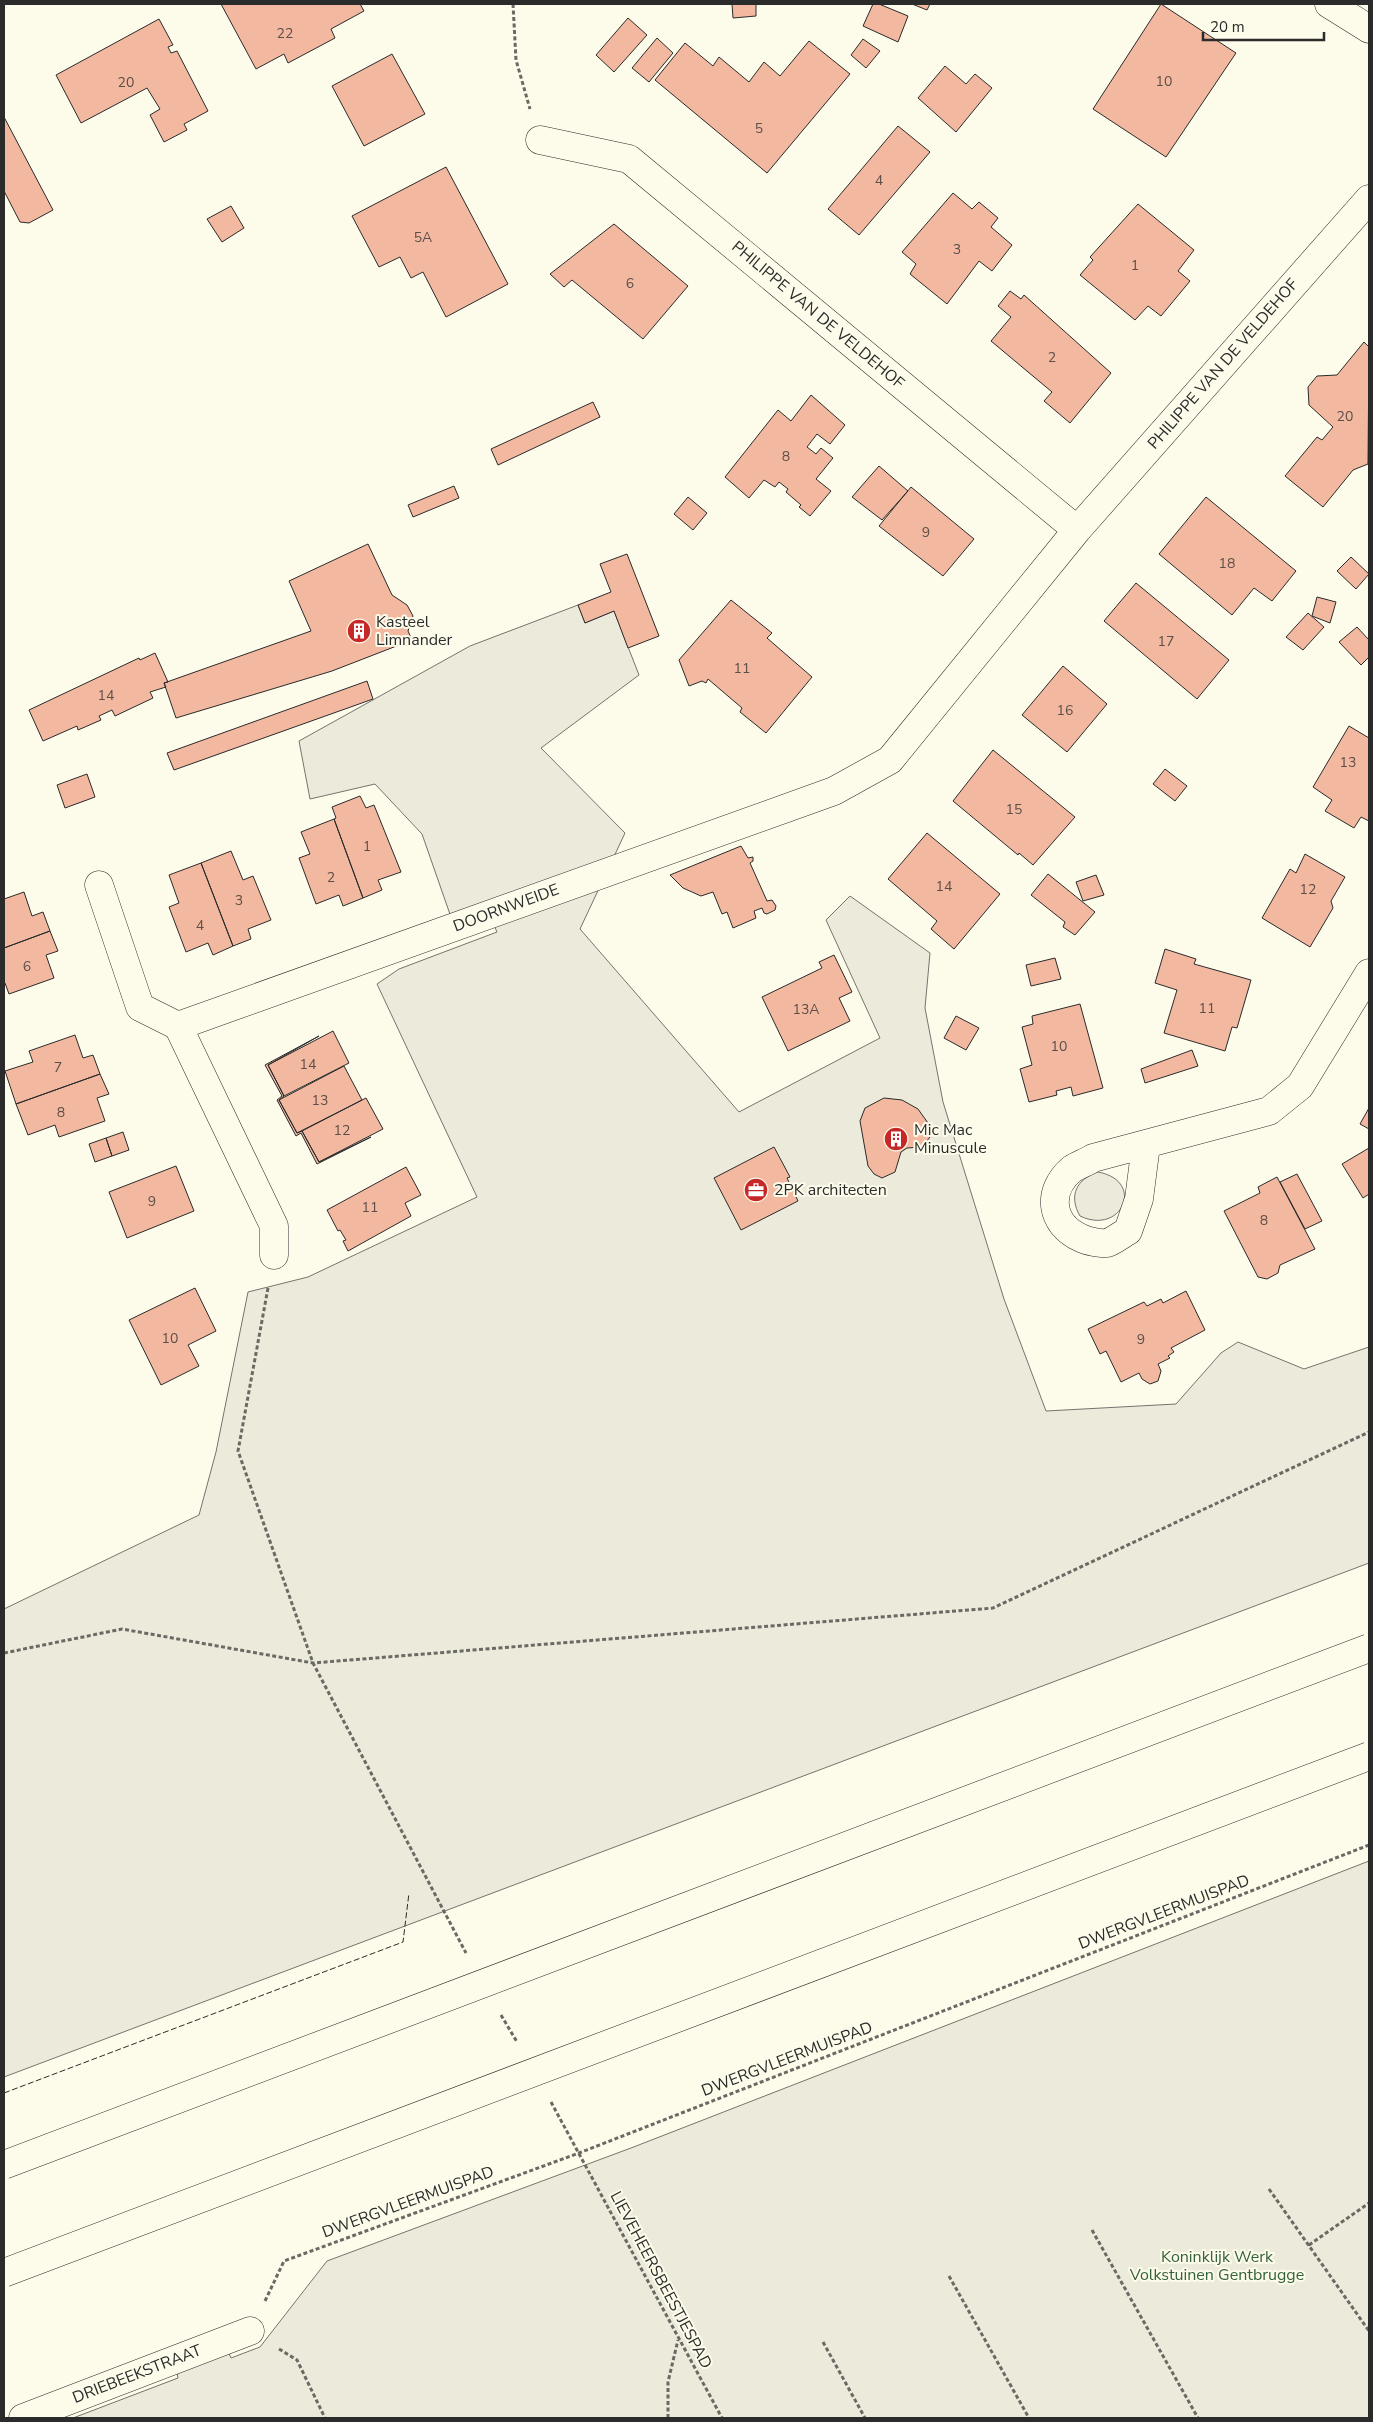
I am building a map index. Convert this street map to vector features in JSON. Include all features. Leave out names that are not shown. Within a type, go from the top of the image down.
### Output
[{"type":"main road","points":[[1329,4],[1369,29]]},
{"type":"main road","name":"PHILIPPE VAN DE VELDEHOF","points":[[540,140],[629,158],[1077,530]]},
{"type":"main road","name":"PHILIPPE VAN DE VELDEHOF","points":[[834,791],[890,760],[1077,530],[1369,199]]},
{"type":"main road","name":"DOORNWEIDE","points":[[178,1026],[834,791]]},
{"type":"main road","points":[[99,885],[140,1007],[178,1026],[274,1226],[274,1255]]},
{"type":"main road","points":[[1146,1146],[1269,1111],[1300,1086],[1369,973]]},
{"type":"main road","points":[[4,2165],[1369,1648]]},
{"type":"main road","points":[[4,2273],[1369,1756]]},
{"type":"main road","name":"DRIEBEEKSTRAAT","points":[[23,2418],[250,2331]]},
{"type":"path","points":[[513,4],[516,60],[540,140]]},
{"type":"path","points":[[274,1255],[238,1451],[313,1663],[470,1960]]},
{"type":"path","points":[[4,1653],[122,1629],[313,1663],[993,1608],[1369,1432]]},
{"type":"path","name":"DWERGVLEERMUISPAD","points":[[250,2331],[284,2261],[579,2153],[1369,1846]]},
{"type":"path","points":[[499,2012],[519,2046]]},
{"type":"path","name":"LIEVEHEERSBEESTJESPAD","points":[[547,2097],[722,2418]]},
{"type":"path","points":[[1268,2189],[1369,2331]]},
{"type":"path","points":[[1309,2245],[1369,2203]]},
{"type":"path","points":[[1092,2230],[1198,2418]]},
{"type":"path","points":[[949,2276],[1030,2418]]},
{"type":"path","points":[[250,2331],[297,2360],[325,2418]]},
{"type":"path","points":[[668,2418],[668,2382],[679,2339]]},
{"type":"path","points":[[824,2342],[865,2418]]},
{"type":"green space","points":[[578,605],[585,623],[614,611],[639,675],[541,748],[625,833],[580,929],[739,1112],[880,1038],[826,920],[850,896],[930,953],[925,1008],[943,1102],[1004,1299],[1046,1411],[1176,1404],[1221,1353],[1238,1342],[1304,1369],[1369,1347],[1369,1563],[4,2077],[4,1609],[199,1515],[216,1452],[248,1292],[308,1277],[477,1197],[377,984],[399,969],[497,932],[486,907],[452,920],[422,834],[375,784],[310,799],[299,741],[470,646]]},
{"type":"green space","points":[[1098,1172],[1113,1177],[1121,1185],[1124,1195],[1123,1205],[1117,1213],[1107,1219],[1095,1220],[1080,1216],[1076,1208],[1075,1195],[1080,1183]]},
{"type":"green space","name":"Koninklijk Werk Volkstuinen Gentbrugge","points":[[1369,1861],[1369,2418],[73,2418],[178,2378],[177,2373],[229,2353],[231,2358],[260,2347],[327,2261],[631,2148]]},
{"type":"building","points":[[221,4],[360,4],[364,11],[331,29],[335,38],[288,63],[284,54],[256,69]]},
{"type":"building","points":[[732,4],[756,4],[756,16],[733,18]]},
{"type":"building","points":[[873,4],[879,4],[908,16],[898,42],[863,26]]},
{"type":"building","points":[[912,4],[930,4],[927,10]]},
{"type":"building","points":[[1161,4],[1236,53],[1166,157],[1093,109]]},
{"type":"building","points":[[628,18],[647,35],[614,72],[596,55]]},
{"type":"building","points":[[159,19],[173,45],[168,47],[171,53],[177,51],[208,111],[184,124],[187,130],[164,142],[150,115],[160,109],[147,88],[81,123],[56,75]]},
{"type":"building","points":[[657,38],[673,53],[649,82],[632,68]]},
{"type":"building","points":[[863,39],[880,51],[866,68],[851,55]]},
{"type":"building","points":[[809,41],[850,74],[767,173],[655,80],[685,43],[713,66],[719,57],[749,82],[764,62],[780,76]]},
{"type":"building","points":[[392,54],[425,114],[364,146],[332,86]]},
{"type":"building","points":[[945,66],[966,84],[975,74],[992,88],[956,132],[918,98]]},
{"type":"building","points":[[4,117],[53,210],[29,223],[20,222],[4,191]]},
{"type":"building","points":[[898,126],[930,152],[859,235],[828,209]]},
{"type":"building","points":[[446,167],[508,284],[446,317],[423,272],[411,278],[400,257],[379,267],[352,216]]},
{"type":"building","points":[[953,193],[972,209],[979,202],[998,218],[991,227],[1012,245],[992,271],[979,261],[947,304],[910,274],[916,264],[902,252]]},
{"type":"building","points":[[1138,204],[1194,250],[1178,271],[1190,281],[1161,316],[1148,306],[1135,320],[1080,275],[1093,260],[1090,257]]},
{"type":"building","points":[[231,206],[244,228],[222,242],[207,219]]},
{"type":"building","points":[[614,224],[688,286],[643,339],[572,280],[564,287],[550,274]]},
{"type":"building","points":[[1010,291],[1021,299],[1024,295],[1111,373],[1070,423],[1044,401],[1052,392],[991,341],[1011,317],[998,306]]},
{"type":"building","points":[[1364,342],[1369,347],[1368,464],[1353,470],[1323,507],[1285,476],[1317,437],[1322,440],[1333,427],[1309,405],[1308,387],[1317,376],[1337,375]]},
{"type":"building","points":[[811,395],[845,425],[830,444],[817,434],[807,447],[816,454],[821,448],[833,458],[816,479],[831,491],[810,516],[799,507],[801,505],[786,492],[788,489],[779,482],[775,487],[764,480],[749,498],[725,477],[778,410],[791,421]]},
{"type":"building","points":[[593,402],[600,417],[498,465],[491,449]]},
{"type":"building","points":[[879,466],[908,491],[882,520],[852,497]]},
{"type":"building","points":[[454,486],[459,498],[413,517],[408,505]]},
{"type":"building","points":[[911,487],[974,539],[943,576],[879,526]]},
{"type":"building","points":[[688,497],[707,513],[693,530],[674,514]]},
{"type":"building","points":[[1206,497],[1296,571],[1272,601],[1254,588],[1232,615],[1159,554]]},
{"type":"building","name":"Kasteel Limnander","points":[[368,544],[392,595],[407,605],[413,616],[408,631],[412,640],[332,671],[176,718],[164,683],[311,631],[289,581]]},
{"type":"building","points":[[627,554],[659,636],[628,648],[614,611],[585,623],[578,605],[611,592],[600,564]]},
{"type":"building","points":[[1351,557],[1369,574],[1356,589],[1337,571]]},
{"type":"building","points":[[1136,583],[1229,660],[1197,699],[1104,621]]},
{"type":"building","points":[[1317,597],[1336,602],[1330,623],[1312,616]]},
{"type":"building","points":[[731,600],[772,633],[767,638],[812,677],[766,733],[740,712],[742,708],[708,679],[706,683],[702,681],[689,686],[679,660]]},
{"type":"building","points":[[1308,613],[1324,627],[1303,650],[1286,637]]},
{"type":"building","points":[[1357,627],[1369,640],[1369,657],[1361,665],[1339,642]]},
{"type":"building","points":[[155,653],[168,682],[164,683],[166,687],[150,692],[153,698],[115,716],[112,710],[99,716],[101,720],[78,730],[77,726],[43,741],[29,710],[139,658],[140,660]]},
{"type":"building","points":[[1063,666],[1107,704],[1067,752],[1022,715]]},
{"type":"building","points":[[367,681],[373,699],[174,770],[167,753]]},
{"type":"building","points":[[1349,726],[1369,738],[1369,821],[1361,817],[1354,828],[1325,811],[1332,800],[1313,787]]},
{"type":"building","points":[[993,750],[1075,817],[1033,865],[1019,853],[1018,855],[953,801]]},
{"type":"building","points":[[1165,769],[1187,786],[1175,801],[1153,784]]},
{"type":"building","points":[[87,774],[95,797],[65,808],[57,785]]},
{"type":"building","points":[[360,796],[366,808],[374,805],[401,872],[378,880],[382,890],[363,898],[334,819],[336,818],[332,807]]},
{"type":"building","points":[[334,819],[363,898],[343,906],[339,895],[316,904],[299,858],[310,854],[301,832]]},
{"type":"building","points":[[927,833],[1000,894],[954,949],[931,929],[937,921],[888,879]]},
{"type":"building","points":[[741,846],[748,858],[753,857],[753,861],[750,863],[767,901],[772,900],[776,906],[775,910],[767,914],[764,913],[762,908],[754,911],[756,918],[733,928],[727,912],[722,914],[713,892],[701,896],[683,888],[670,875]]},
{"type":"building","points":[[231,851],[243,880],[253,876],[271,920],[248,929],[251,939],[233,946],[201,863]]},
{"type":"building","points":[[1305,854],[1345,877],[1331,901],[1333,908],[1310,947],[1262,918],[1290,869],[1296,873]]},
{"type":"building","points":[[201,863],[233,946],[213,955],[208,943],[186,952],[169,907],[179,903],[169,875]]},
{"type":"building","points":[[1048,874],[1095,912],[1075,935],[1063,927],[1065,922],[1031,895]]},
{"type":"building","points":[[1096,875],[1104,895],[1083,901],[1076,882]]},
{"type":"building","points":[[24,892],[32,916],[43,912],[50,931],[4,948],[4,899]]},
{"type":"building","points":[[50,931],[58,951],[46,955],[54,978],[9,994],[4,984],[4,948]]},
{"type":"building","points":[[1165,949],[1196,959],[1194,964],[1251,980],[1237,1028],[1232,1027],[1225,1051],[1164,1033],[1177,990],[1155,983]]},
{"type":"building","points":[[834,955],[852,992],[839,998],[850,1021],[788,1051],[762,997],[822,968],[819,962]]},
{"type":"building","points":[[1055,958],[1061,979],[1031,986],[1026,965]]},
{"type":"building","points":[[1080,1004],[1103,1088],[1073,1096],[1071,1087],[1056,1091],[1057,1095],[1029,1102],[1020,1069],[1032,1065],[1022,1027],[1033,1024],[1032,1016]]},
{"type":"building","points":[[956,1016],[979,1028],[966,1050],[944,1038]]},
{"type":"building","points":[[333,1031],[349,1063],[284,1096],[268,1065]]},
{"type":"building","points":[[75,1035],[83,1058],[93,1055],[100,1074],[16,1104],[5,1071],[33,1062],[29,1051]]},
{"type":"building","points":[[319,1036],[268,1065],[284,1096],[279,1100],[297,1133],[302,1131],[319,1162],[371,1137],[317,1164],[301,1133],[296,1136],[277,1100],[282,1096],[265,1065]]},
{"type":"building","points":[[1192,1050],[1198,1066],[1145,1083],[1141,1069]]},
{"type":"building","points":[[344,1066],[362,1100],[297,1133],[279,1100]]},
{"type":"building","points":[[100,1074],[109,1094],[97,1098],[105,1121],[59,1137],[55,1125],[28,1135],[16,1104]]},
{"type":"building","points":[[366,1098],[383,1129],[319,1162],[302,1131]]},
{"type":"building","name":"Mic Mac Minuscule","points":[[884,1098],[902,1100],[918,1109],[928,1123],[930,1137],[922,1147],[907,1148],[901,1152],[895,1172],[882,1178],[874,1174],[868,1166],[860,1121],[865,1108]]},
{"type":"building","points":[[1369,1108],[1369,1129],[1360,1124]]},
{"type":"building","points":[[123,1132],[129,1150],[112,1156],[106,1138]]},
{"type":"building","points":[[106,1138],[112,1156],[95,1162],[89,1144]]},
{"type":"building","name":"2PK architecten","points":[[774,1147],[790,1177],[787,1178],[798,1201],[741,1230],[714,1178]]},
{"type":"building","points":[[1369,1148],[1369,1194],[1363,1198],[1342,1164]]},
{"type":"building","points":[[176,1166],[194,1211],[127,1238],[109,1192]]},
{"type":"building","points":[[406,1167],[421,1195],[405,1203],[411,1216],[348,1251],[343,1241],[346,1240],[340,1230],[338,1231],[327,1210]]},
{"type":"building","points":[[1297,1174],[1322,1221],[1305,1229],[1280,1182]]},
{"type":"building","points":[[1277,1177],[1315,1249],[1280,1265],[1278,1273],[1267,1279],[1258,1277],[1224,1211],[1260,1193],[1258,1187]]},
{"type":"building","points":[[195,1288],[216,1331],[188,1345],[199,1366],[161,1385],[129,1320]]},
{"type":"building","points":[[1186,1291],[1205,1330],[1171,1348],[1174,1352],[1168,1356],[1170,1358],[1158,1364],[1161,1371],[1158,1381],[1150,1384],[1142,1379],[1139,1373],[1121,1382],[1106,1351],[1100,1354],[1088,1329],[1144,1302],[1147,1306],[1161,1299],[1163,1303]]},
{"type":"fence","points":[[4,2093],[403,1942],[409,1893]]},
{"type":"place","name":"Kasteel Limnander","points":[[359,631]]},
{"type":"place","name":"Mic Mac Minuscule","points":[[896,1139]]},
{"type":"place","name":"2PK architecten","points":[[756,1190]]}]
